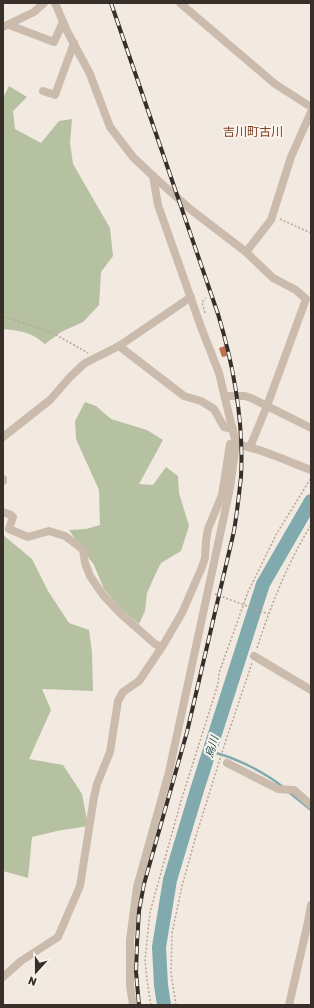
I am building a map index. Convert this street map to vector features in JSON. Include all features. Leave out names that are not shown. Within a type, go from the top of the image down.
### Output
[{"type":"street","points":[[6,26],[34,12],[44,3]]},
{"type":"street","points":[[55,3],[63,22],[90,74],[110,127],[133,157],[190,209],[246,252],[273,278],[296,290],[308,301],[250,447]]},
{"type":"street","points":[[180,3],[276,84],[311,107]]},
{"type":"street","points":[[6,26],[54,42],[63,22]]},
{"type":"street","points":[[43,92],[55,95],[74,43]]},
{"type":"street","points":[[246,252],[272,216],[290,157],[311,112]]},
{"type":"street","points":[[133,1005],[130,986],[130,940],[137,888],[169,772],[230,488],[236,443],[219,373],[201,327],[158,205],[153,176]]},
{"type":"street","points":[[3,437],[50,400],[70,377],[85,363],[119,346],[191,297]]},
{"type":"street","points":[[119,346],[184,396],[201,401],[214,409],[224,427],[233,429]]},
{"type":"street","points":[[225,396],[246,396],[311,428]]},
{"type":"street","points":[[3,977],[21,961],[58,937],[80,886],[94,797],[97,784],[110,752],[118,701],[123,692],[139,681],[162,647],[182,613],[205,558],[208,529],[222,495],[230,444],[236,443],[250,447],[311,470]]},
{"type":"street","points":[[3,512],[13,517],[8,529],[28,537],[50,531],[65,536],[76,544],[83,550],[85,563],[90,576],[103,595],[121,614],[155,644],[162,647]]},
{"type":"street","points":[[193,587],[208,593]]},
{"type":"street","points":[[254,656],[311,690]]},
{"type":"street","points":[[227,763],[278,789],[294,790],[311,805]]},
{"type":"street","points":[[289,1005],[311,905]]},
{"type":"path","points":[[272,216],[311,233]]},
{"type":"path","points":[[3,316],[53,333],[95,357]]},
{"type":"path","points":[[151,1005],[145,960],[150,912],[181,801],[218,684],[219,673],[248,592],[277,533],[311,478]]},
{"type":"path","points":[[176,1005],[171,973],[172,933],[182,886],[196,836],[222,750],[268,614],[296,550],[311,525]]},
{"type":"path","points":[[208,593],[268,614]]},
{"type":"green space","points":[[9,86],[27,97],[13,111],[15,129],[41,143],[59,121],[72,119],[70,143],[73,164],[110,228],[113,256],[101,272],[99,305],[83,322],[61,332],[45,344],[26,333],[3,329],[3,98]]},
{"type":"green space","points":[[85,402],[96,406],[111,419],[147,430],[163,440],[139,484],[153,485],[166,467],[178,476],[179,493],[189,526],[181,551],[161,563],[147,593],[145,611],[139,624],[121,609],[104,589],[94,565],[69,530],[86,529],[100,525],[99,490],[76,439],[75,421]]},
{"type":"green space","points":[[3,535],[32,559],[48,591],[69,623],[89,630],[92,653],[93,691],[42,689],[51,710],[29,759],[63,765],[82,794],[88,826],[32,837],[28,878],[3,871]]},
{"type":"building","points":[[225,346],[227,356],[222,357],[219,348]]},
{"type":"waterway","name":"烏川","points":[[164,1005],[161,985],[159,947],[170,880],[197,790],[263,584],[311,501]]},
{"type":"waterway","points":[[209,751],[248,765],[267,775],[283,787]]},
{"type":"waterway","points":[[290,793],[311,810]]},
{"type":"railway","points":[[111,3],[224,334],[237,394],[242,456],[241,477],[234,531],[187,732],[144,884],[139,911],[137,943],[136,972],[139,1005]]},
{"type":"district","name":"吉川町古川","points":[[253,132]]}]
